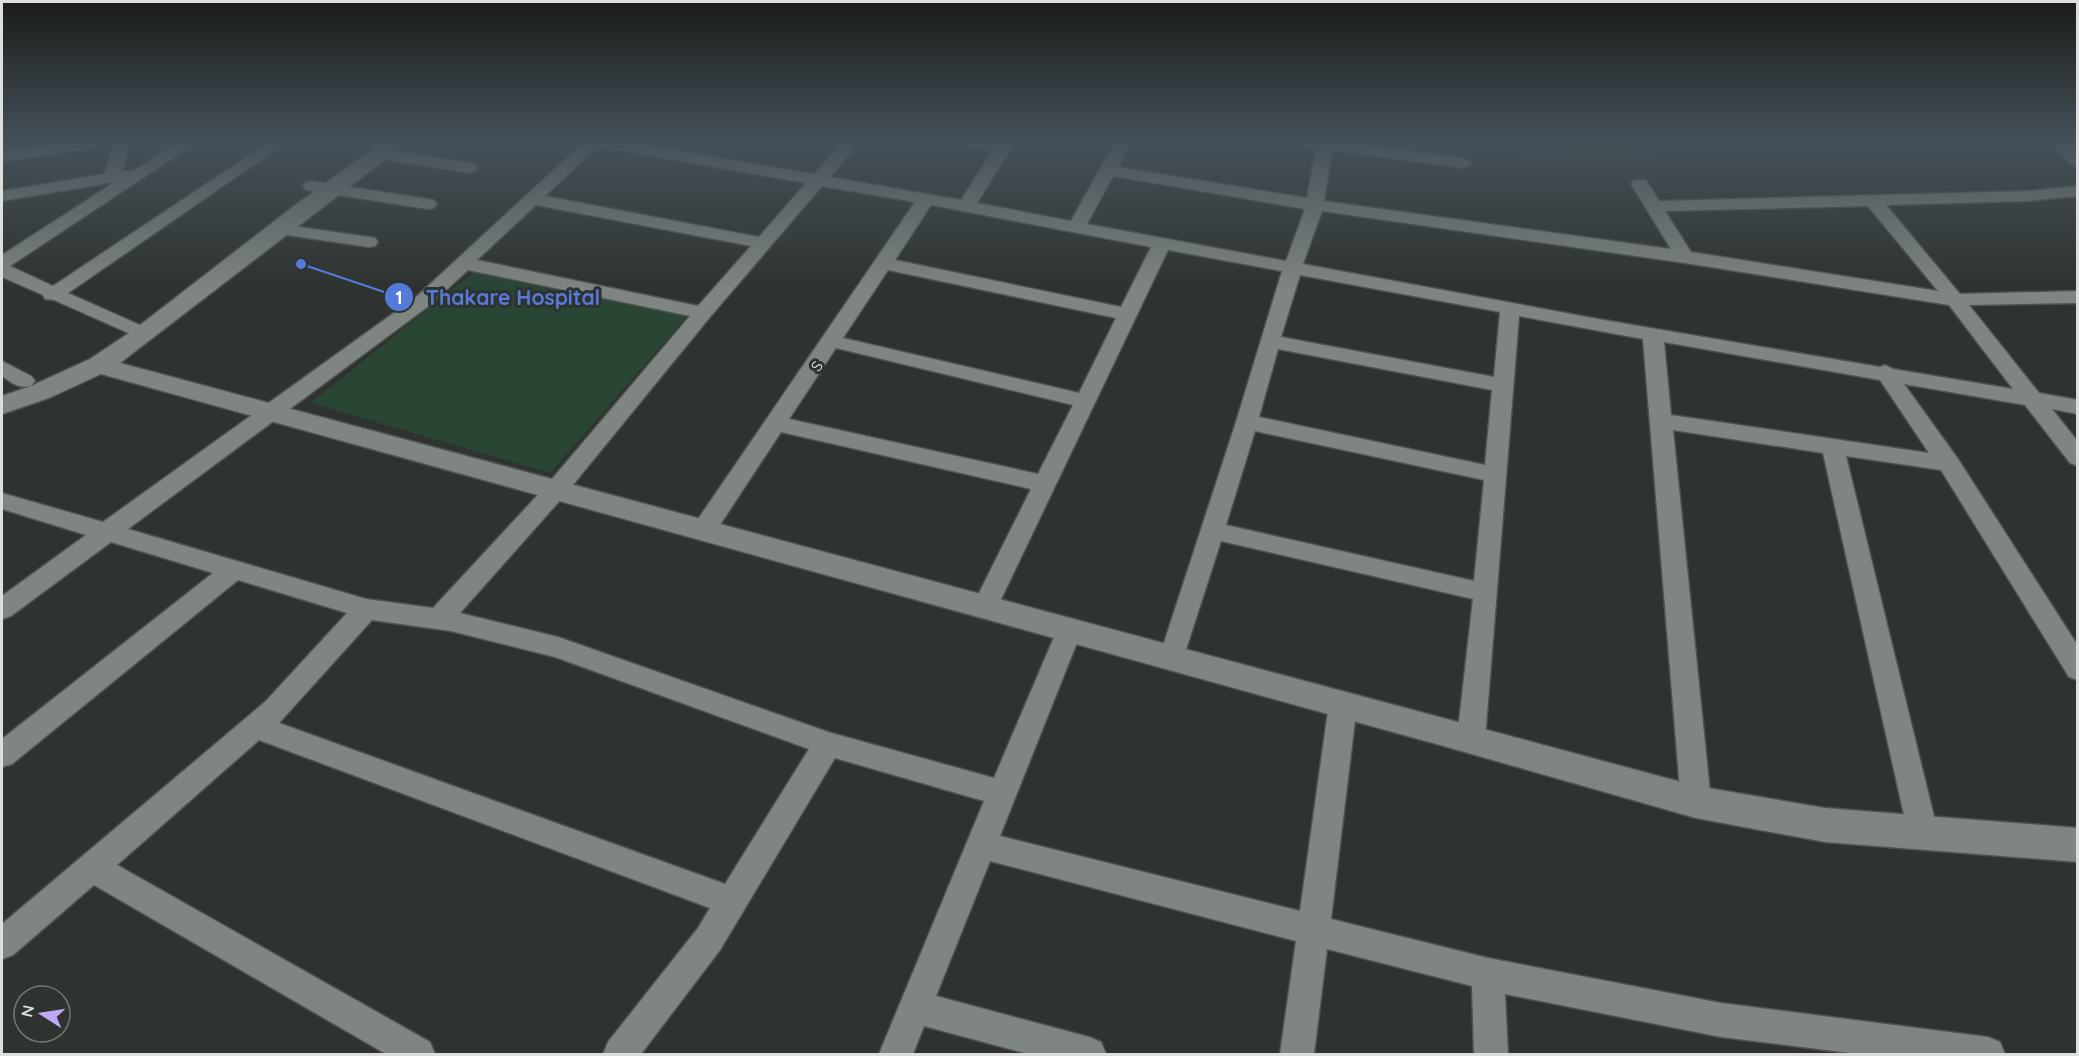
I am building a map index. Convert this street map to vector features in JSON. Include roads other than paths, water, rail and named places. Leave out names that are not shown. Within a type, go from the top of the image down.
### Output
[{"type":"street","points":[[2,196],[31,191]]},
{"type":"street","points":[[2,263],[112,191]]},
{"type":"street","points":[[52,295],[205,191]]},
{"type":"street","points":[[2,405],[40,392],[99,365],[134,331],[318,191]]},
{"type":"street","points":[[2,367],[13,385],[58,367],[134,331],[279,229],[319,191]]},
{"type":"street","points":[[344,191],[428,204]]},
{"type":"street","points":[[2,609],[423,301],[539,191]]},
{"type":"street","points":[[439,620],[555,491],[807,191]]},
{"type":"street","points":[[879,191],[1653,334],[1885,372],[2078,407]]},
{"type":"street","points":[[966,206],[975,191]]},
{"type":"street","points":[[1076,227],[1095,191]]},
{"type":"street","points":[[1233,191],[1314,205],[1685,257],[1955,300],[2078,297]]},
{"type":"street","points":[[1172,658],[1247,422],[1316,191]]},
{"type":"street","points":[[1645,191],[1685,257]]},
{"type":"street","points":[[1654,206],[2028,196],[2075,191]]},
{"type":"street","points":[[531,199],[762,243]]},
{"type":"street","name":"s","points":[[703,531],[926,199]]},
{"type":"street","points":[[1873,201],[1955,300],[2078,458]]},
{"type":"street","points":[[279,229],[369,242]]},
{"type":"street","points":[[985,607],[1162,243]]},
{"type":"street","points":[[463,263],[703,313]]},
{"type":"street","points":[[883,263],[1127,314]]},
{"type":"street","points":[[2,270],[134,331]]},
{"type":"street","points":[[1470,739],[1486,593],[1510,308]]},
{"type":"street","points":[[1653,334],[1696,802]]},
{"type":"street","points":[[831,341],[1085,401]]},
{"type":"street","points":[[1270,341],[1504,386]]},
{"type":"street","points":[[99,365],[270,414],[1343,704],[1696,802],[1825,825],[2078,845]]},
{"type":"street","points":[[1885,372],[1950,465],[2075,661]]},
{"type":"street","points":[[1661,421],[1950,465]]},
{"type":"street","points":[[1247,422],[1496,476]]},
{"type":"street","points":[[775,423],[1045,484]]},
{"type":"street","points":[[1833,448],[1923,832]]},
{"type":"street","points":[[2,501],[366,609],[439,620],[558,647],[828,744],[1001,793]]},
{"type":"street","points":[[1212,530],[1486,593]]},
{"type":"street","points":[[2,755],[234,570]]},
{"type":"street","points":[[2,944],[275,710],[366,609]]},
{"type":"street","points":[[896,1054],[1069,630]]},
{"type":"street","points":[[1297,1054],[1343,704]]},
{"type":"street","points":[[256,727],[732,901]]},
{"type":"street","points":[[620,1054],[709,939],[828,744]]},
{"type":"street","points":[[980,845],[1488,974],[1721,1020],[1988,1054]]},
{"type":"street","points":[[92,867],[418,1054]]},
{"type":"street","points":[[1488,974],[1491,1054]]},
{"type":"street","points":[[915,1007],[1089,1054]]},
{"type":"place","name":"Thakare Hospital","points":[[301,264]]}]
